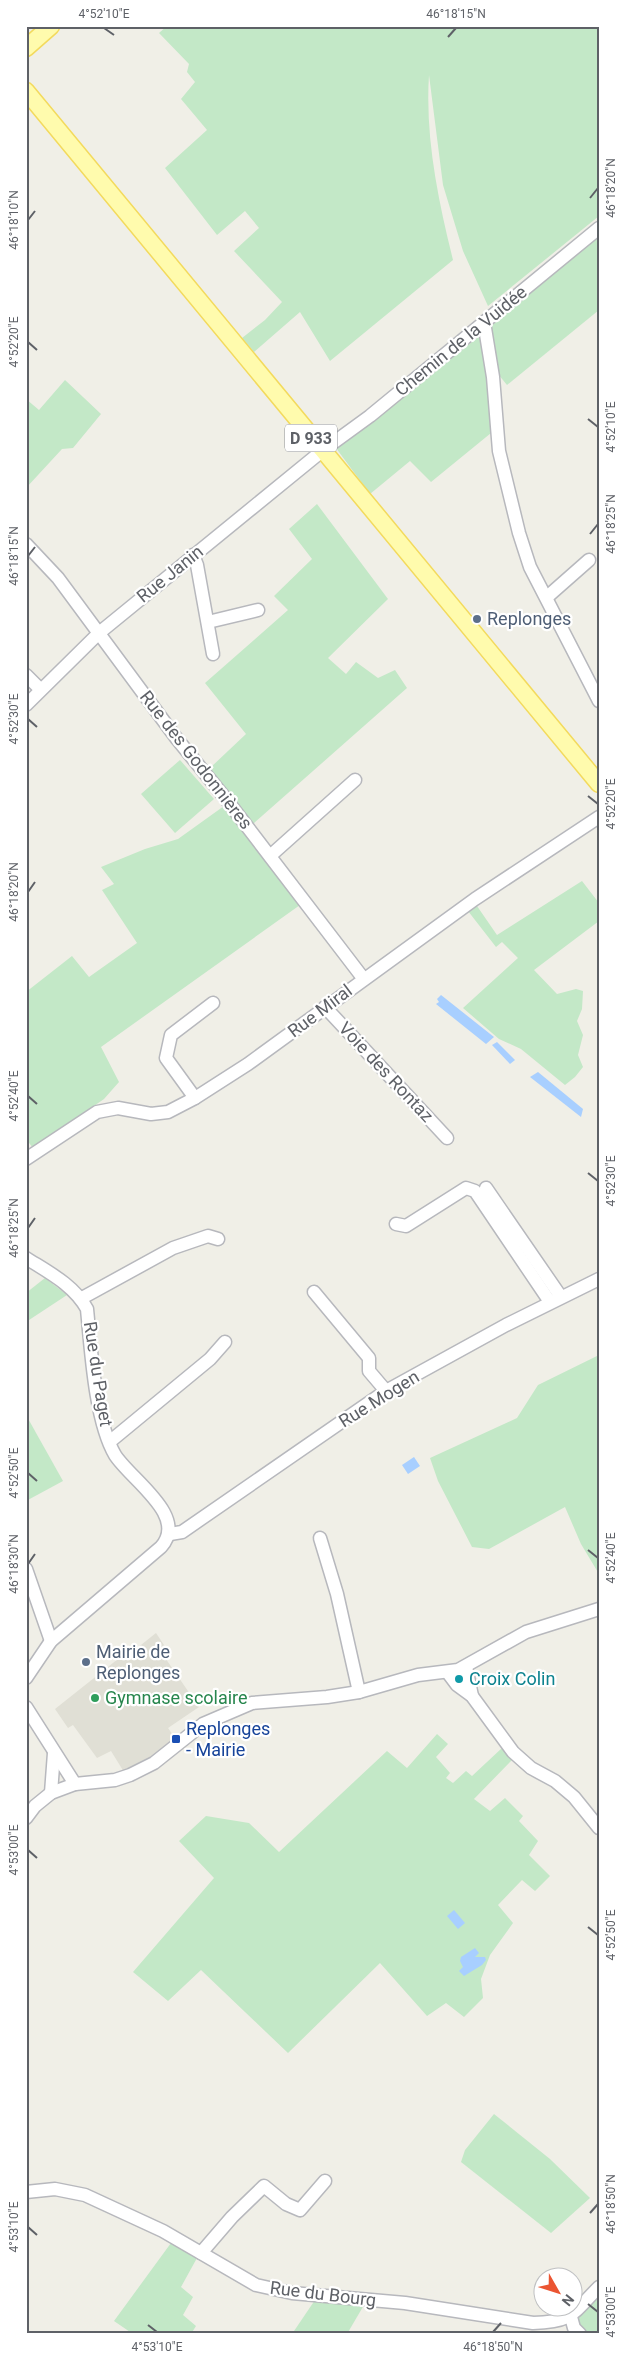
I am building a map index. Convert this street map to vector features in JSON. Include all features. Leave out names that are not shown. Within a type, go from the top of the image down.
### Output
[{"type":"main road","points":[[29,43],[51,26]]},
{"type":"main road","name":"D 933","points":[[26,91],[599,784]]},
{"type":"street","name":"Chemin de la Vuidée","points":[[322,451],[370,416],[599,228]]},
{"type":"street","points":[[484,322],[494,377],[499,451],[507,491],[530,567],[594,678],[599,701]]},
{"type":"street","name":"Rue Janin","points":[[26,705],[99,632],[322,451]]},
{"type":"street","name":"Rue des Godonnières","points":[[26,544],[45,563],[99,632],[177,739],[270,856],[363,978]]},
{"type":"street","points":[[193,555],[213,654]]},
{"type":"street","points":[[547,597],[589,560]]},
{"type":"street","points":[[208,622],[258,610]]},
{"type":"street","points":[[26,675],[40,689]]},
{"type":"street","points":[[270,856],[355,780]]},
{"type":"street","name":"Rue Miral","points":[[26,1159],[97,1112],[118,1108],[151,1114],[168,1112],[195,1098],[248,1064],[363,978],[475,899],[599,818]]},
{"type":"street","points":[[195,1098],[166,1058],[171,1035],[213,1003]]},
{"type":"street","name":"Voie des Rontaz","points":[[325,1007],[447,1138]]},
{"type":"street","points":[[396,1224],[406,1226],[466,1188],[475,1191],[556,1300]]},
{"type":"street","points":[[486,1188],[556,1300]]},
{"type":"street","points":[[82,1298],[173,1248],[208,1236],[218,1240]]},
{"type":"street","name":"Rue du Paget","points":[[26,1258],[62,1281],[82,1298],[87,1309],[98,1400],[109,1439],[115,1454],[158,1503],[169,1522],[170,1534]]},
{"type":"street","name":"Rue Mogen","points":[[170,1534],[182,1532],[386,1391],[599,1279]]},
{"type":"street","points":[[314,1292],[369,1358],[369,1371],[386,1391]]},
{"type":"street","points":[[109,1439],[113,1439],[210,1359],[225,1342]]},
{"type":"street","points":[[26,1678],[51,1641],[161,1548],[170,1534]]},
{"type":"street","points":[[320,1538],[336,1594],[358,1692]]},
{"type":"street","points":[[26,1569],[51,1641]]},
{"type":"street","points":[[26,1818],[35,1806],[51,1793],[74,1784],[116,1780],[130,1775],[154,1763],[203,1724],[252,1703],[327,1697],[358,1692],[418,1675],[448,1673],[466,1667],[526,1632],[599,1609]]},
{"type":"street","points":[[466,1667],[472,1696]]},
{"type":"street","points":[[448,1673],[457,1685],[472,1696],[513,1752],[531,1768],[555,1781],[574,1797],[599,1828]]},
{"type":"street","points":[[26,1708],[74,1784]]},
{"type":"street","points":[[51,1793],[54,1753]]},
{"type":"street","points":[[201,2253],[232,2216],[264,2186],[286,2204],[300,2210],[325,2181]]},
{"type":"street","name":"Rue du Bourg","points":[[26,2192],[55,2189],[85,2195],[163,2231],[256,2284],[292,2293],[405,2303],[533,2323],[550,2328],[569,2318]]},
{"type":"street","points":[[582,2306],[599,2288]]},
{"type":"street","points":[[571,2318],[574,2328],[580,2334]]},
{"type":"shaded area","points":[[156,1633],[164,1645],[159,1649],[199,1707],[168,1728],[175,1738],[159,1753],[145,1763],[124,1772],[111,1751],[97,1758],[73,1725],[68,1728],[55,1709],[123,1655],[126,1657]]},
{"type":"green space","points":[[167,26],[599,26],[599,216],[488,306],[463,251],[443,185],[429,75],[428,98],[431,145],[442,214],[453,260],[330,361],[300,312],[254,352],[242,338],[265,320],[282,302],[234,251],[259,228],[245,211],[217,235],[165,168],[207,130],[181,99],[195,82],[187,72],[189,64],[159,33]]},
{"type":"green space","points":[[599,235],[599,310],[507,385],[498,374],[490,327]]},
{"type":"green space","points":[[481,335],[487,347],[491,433],[431,482],[410,461],[370,494],[336,448]]},
{"type":"green space","points":[[65,380],[101,414],[73,448],[62,449],[26,488],[26,399],[39,410]]},
{"type":"green space","points":[[317,504],[388,599],[328,658],[346,674],[356,662],[378,678],[395,670],[407,688],[253,824],[210,768],[246,734],[205,683],[288,610],[274,596],[312,559],[289,529]]},
{"type":"green space","points":[[180,760],[214,799],[175,833],[141,794]]},
{"type":"green space","points":[[224,806],[300,905],[101,1047],[119,1082],[104,1099],[33,1148],[26,1139],[26,992],[72,956],[89,977],[137,943],[102,890],[114,884],[101,867],[145,849],[178,839]]},
{"type":"green space","points":[[582,881],[599,903],[599,921],[534,970],[557,994],[576,989],[583,991],[582,1009],[577,1021],[583,1035],[578,1055],[583,1067],[565,1085],[521,1049],[499,1039],[463,1008],[518,958],[502,942],[496,947],[468,911],[477,906],[497,935]]},
{"type":"green space","points":[[45,1278],[67,1295],[26,1322],[26,1293]]},
{"type":"green space","points":[[599,1355],[599,1574],[581,1544],[565,1507],[489,1549],[472,1547],[438,1481],[430,1458],[517,1418],[538,1385]]},
{"type":"green space","points":[[26,1415],[63,1481],[26,1501]]},
{"type":"green space","points":[[437,1734],[448,1744],[436,1757],[450,1773],[446,1778],[453,1783],[466,1771],[472,1776],[502,1748],[512,1760],[474,1799],[490,1811],[505,1798],[523,1816],[519,1821],[538,1841],[529,1855],[550,1876],[535,1891],[522,1880],[498,1905],[513,1923],[490,1955],[481,1979],[483,1998],[464,2017],[446,2003],[427,2016],[380,1963],[288,2053],[201,1970],[168,2001],[133,1972],[214,1878],[179,1841],[206,1816],[249,1823],[279,1852],[387,1751],[407,1768]]},
{"type":"green space","points":[[494,2114],[550,2159],[590,2198],[551,2233],[461,2162],[465,2150]]},
{"type":"green space","points":[[171,2243],[197,2258],[181,2287],[193,2297],[183,2315],[196,2326],[191,2334],[133,2334],[114,2321]]},
{"type":"green space","points":[[599,2295],[599,2334],[586,2334],[576,2320],[582,2318],[582,2313]]},
{"type":"green space","points":[[315,2300],[364,2305],[347,2334],[292,2334]]},
{"type":"water","points":[[441,995],[494,1037],[486,1044],[436,1004],[439,1002],[437,999]]},
{"type":"water","points":[[497,1042],[515,1060],[510,1064],[492,1045]]},
{"type":"water","points":[[538,1072],[583,1109],[581,1117],[530,1077]]},
{"type":"water","points":[[414,1457],[420,1466],[408,1474],[402,1465]]},
{"type":"water","points":[[454,1910],[465,1923],[458,1929],[447,1916]]},
{"type":"water","points":[[475,1948],[479,1953],[475,1957],[485,1957],[486,1960],[482,1965],[464,1976],[459,1971],[463,1967],[460,1961],[461,1957]]},
{"type":"place","name":"Replonges","points":[[477,619]]},
{"type":"place","name":"Mairie de Replonges","points":[[86,1662]]},
{"type":"place","name":"Croix Colin","points":[[459,1679]]},
{"type":"place","name":"Gymnase scolaire","points":[[95,1698]]},
{"type":"place","name":"Replonges - Mairie","points":[[176,1739]]}]
